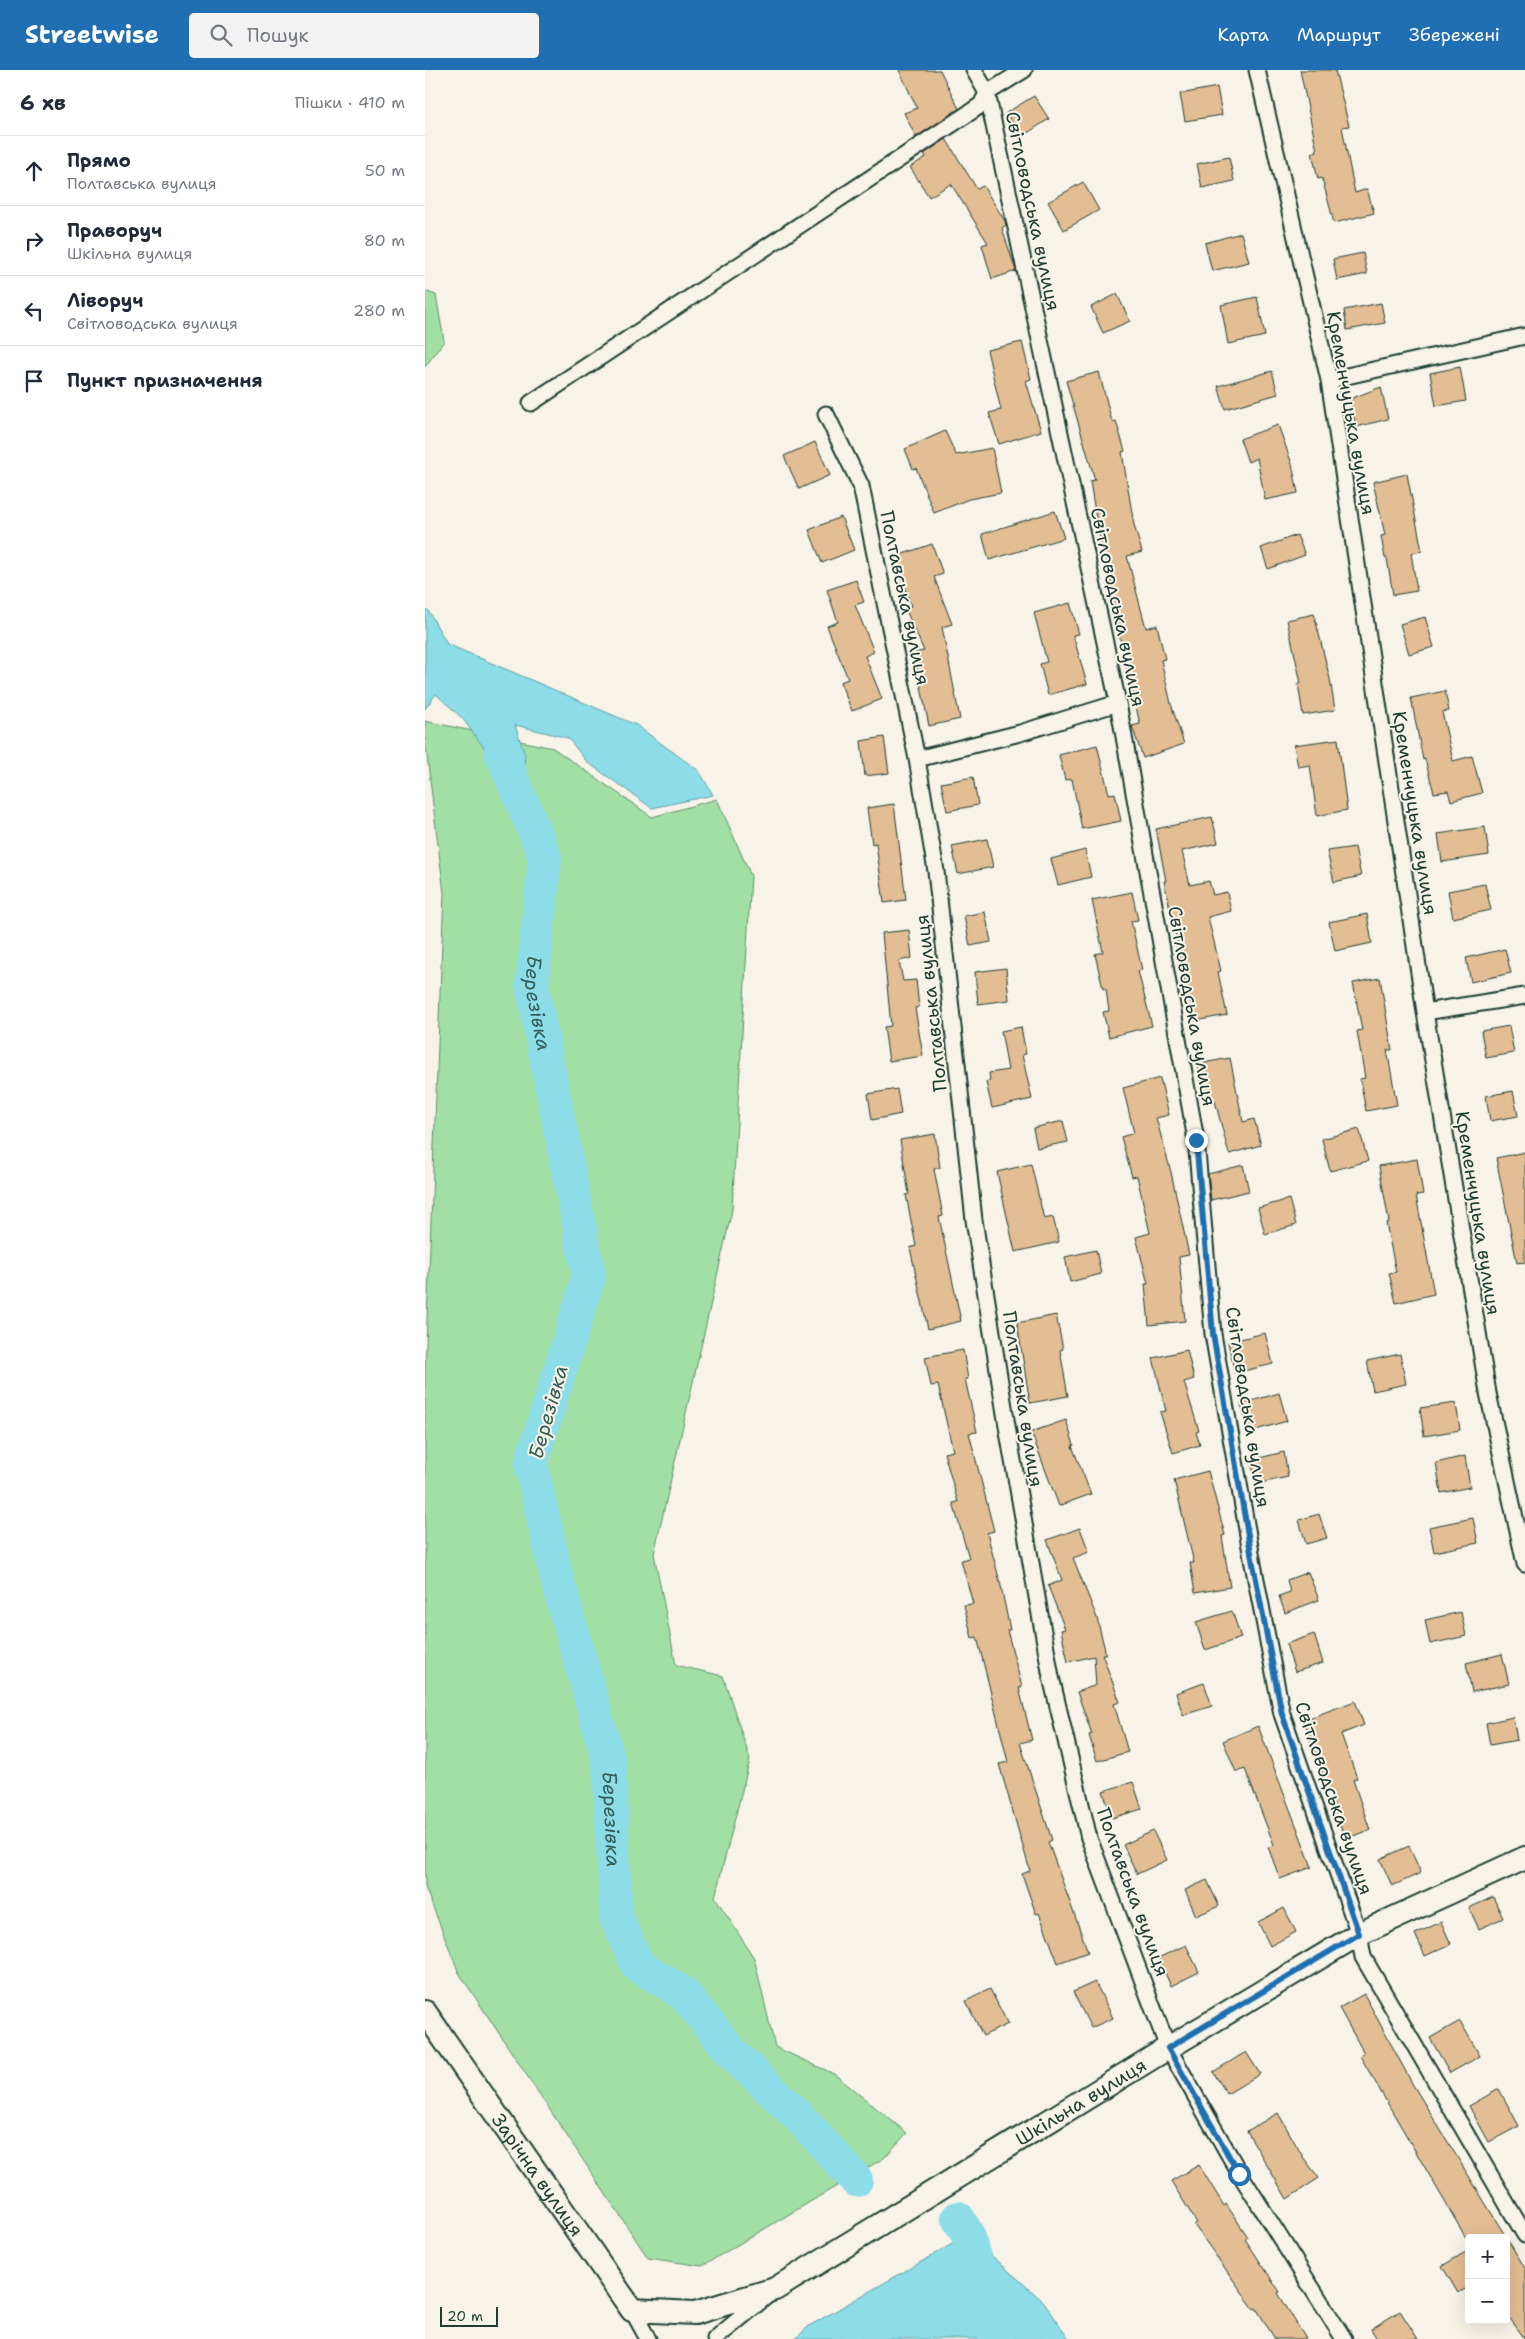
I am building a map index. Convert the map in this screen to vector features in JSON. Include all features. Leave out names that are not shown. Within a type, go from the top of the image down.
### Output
[{"type":"street","name":"Світловодська вулиця","points":[[974,70],[987,93],[1118,703],[1196,1140],[1213,1334],[1253,1564],[1282,1714],[1359,1934],[1363,1957],[1525,2235]]},
{"type":"street","points":[[531,402],[981,105],[987,93],[1024,70]]},
{"type":"street","name":"Кременчуцька вулиця","points":[[1257,70],[1329,380],[1425,1012],[1488,1392],[1525,1564]]},
{"type":"street","points":[[1329,380],[1525,336]]},
{"type":"street","name":"Полтавська вулиця","points":[[826,414],[861,486],[917,759],[936,871],[974,1220],[1006,1422],[1051,1677],[1089,1838],[1168,2048],[1239,2174],[1344,2339]]},
{"type":"street","points":[[917,759],[1020,733],[1118,703]]},
{"type":"street","points":[[1425,1012],[1525,996]]},
{"type":"street","name":"Шкільна вулиця","points":[[631,2310],[695,2313],[775,2289],[1168,2048],[1359,1934],[1525,1858]]},
{"type":"street","name":"Зарічна вулиця","points":[[425,2012],[631,2310],[648,2339]]},
{"type":"street","points":[[715,2339],[775,2289]]},
{"type":"green space","points":[[425,291],[436,295],[444,341],[425,367]]},
{"type":"green space","points":[[425,721],[553,748],[652,817],[717,799],[751,876],[732,1210],[654,1554],[676,1665],[723,1676],[750,1759],[715,1897],[754,1958],[775,2047],[834,2074],[907,2133],[884,2158],[702,2266],[648,2258],[459,1973],[425,1887],[425,1373],[444,893],[425,739]]},
{"type":"water","points":[[425,610],[428,610],[447,644],[636,725],[699,771],[713,795],[652,808],[587,762],[568,738],[515,725],[525,755],[520,796],[462,718],[436,694],[425,709]]},
{"type":"water","points":[[968,2235],[1044,2302],[1069,2339],[795,2339],[809,2326]]},
{"type":"building","points":[[899,70],[940,70],[959,109],[916,137],[904,113],[917,108]]},
{"type":"building","points":[[1300,70],[1335,70],[1349,126],[1342,127],[1355,193],[1367,189],[1374,213],[1334,223],[1322,178],[1318,179],[1312,153],[1317,151]]},
{"type":"building","points":[[1217,87],[1222,115],[1185,121],[1180,94]]},
{"type":"building","points":[[1034,96],[1049,119],[1021,137],[1006,113]]},
{"type":"building","points":[[946,139],[977,189],[983,186],[1005,221],[1006,225],[1002,228],[1016,271],[992,279],[982,245],[988,243],[951,184],[929,197],[910,167],[926,157],[924,154]]},
{"type":"building","points":[[1229,157],[1234,181],[1202,188],[1197,164]]},
{"type":"building","points":[[1083,182],[1099,210],[1064,230],[1048,202]]},
{"type":"building","points":[[1241,233],[1249,262],[1212,271],[1205,243]]},
{"type":"building","points":[[1363,253],[1367,274],[1337,280],[1333,259]]},
{"type":"building","points":[[1117,294],[1130,321],[1103,333],[1091,307]]},
{"type":"building","points":[[1257,297],[1265,336],[1228,344],[1221,305]]},
{"type":"building","points":[[1381,303],[1385,323],[1347,330],[1344,310]]},
{"type":"building","points":[[1022,342],[1031,379],[1026,381],[1041,431],[999,444],[989,413],[1001,410],[987,350]]},
{"type":"building","points":[[1460,367],[1466,401],[1436,406],[1430,373]]},
{"type":"building","points":[[1272,371],[1278,394],[1225,409],[1218,386]]},
{"type":"building","points":[[1099,372],[1112,422],[1116,421],[1125,451],[1122,452],[1134,525],[1142,552],[1127,556],[1146,628],[1157,625],[1165,659],[1161,660],[1171,704],[1184,744],[1143,758],[1132,726],[1140,724],[1119,634],[1121,634],[1107,583],[1113,581],[1098,531],[1090,481],[1095,480],[1066,381]]},
{"type":"building","points":[[1381,387],[1388,419],[1356,427],[1350,399]]},
{"type":"building","points":[[1278,425],[1292,464],[1298,493],[1265,500],[1257,458],[1248,462],[1240,439]]},
{"type":"building","points":[[945,431],[956,455],[992,448],[1001,493],[969,499],[934,513],[916,468],[913,469],[905,449]]},
{"type":"building","points":[[815,442],[830,475],[799,489],[784,456]]},
{"type":"building","points":[[1407,474],[1422,551],[1411,553],[1417,591],[1393,595],[1381,536],[1385,535],[1373,482]]},
{"type":"building","points":[[1055,511],[1064,538],[989,560],[982,534]]},
{"type":"building","points":[[841,517],[854,550],[822,563],[809,530]]},
{"type":"building","points":[[1297,535],[1305,555],[1268,569],[1261,548]]},
{"type":"building","points":[[932,544],[943,574],[934,577],[952,624],[942,627],[960,719],[929,726],[914,653],[924,651],[905,608],[911,606],[894,557]]},
{"type":"building","points":[[856,580],[864,602],[855,605],[874,652],[865,656],[882,699],[852,711],[840,682],[848,679],[827,626],[838,622],[827,590]]},
{"type":"building","points":[[1070,603],[1079,634],[1073,635],[1087,684],[1048,695],[1040,664],[1047,662],[1034,613]]},
{"type":"building","points":[[1314,614],[1330,679],[1335,710],[1303,715],[1298,684],[1301,683],[1287,620]]},
{"type":"building","points":[[1425,617],[1434,647],[1409,654],[1400,624]]},
{"type":"building","points":[[1445,691],[1449,711],[1442,712],[1453,761],[1472,756],[1482,793],[1451,801],[1448,791],[1434,793],[1425,759],[1423,760],[1411,698]]},
{"type":"building","points":[[884,737],[889,773],[865,776],[861,741]]},
{"type":"building","points":[[1338,739],[1347,810],[1317,816],[1310,765],[1298,767],[1294,745]]},
{"type":"building","points":[[1097,745],[1109,794],[1115,793],[1121,821],[1082,829],[1072,779],[1065,780],[1059,755]]},
{"type":"building","points":[[973,777],[978,805],[947,811],[941,783]]},
{"type":"building","points":[[894,804],[906,900],[884,903],[876,843],[872,844],[867,808]]},
{"type":"building","points":[[1212,817],[1218,843],[1182,851],[1190,885],[1209,881],[1213,895],[1227,892],[1231,911],[1208,917],[1221,971],[1218,972],[1227,1015],[1195,1021],[1176,947],[1178,946],[1164,881],[1166,881],[1156,829]]},
{"type":"building","points":[[1485,827],[1489,855],[1442,862],[1438,834]]},
{"type":"building","points":[[987,839],[993,867],[958,874],[952,846]]},
{"type":"building","points":[[1355,847],[1361,876],[1334,882],[1327,851]]},
{"type":"building","points":[[1085,850],[1091,877],[1058,885],[1051,859]]},
{"type":"building","points":[[1485,884],[1491,910],[1453,918],[1448,891]]},
{"type":"building","points":[[1132,892],[1138,920],[1131,921],[1142,970],[1138,971],[1152,1026],[1109,1037],[1103,1012],[1109,1011],[1106,989],[1103,989],[1095,954],[1103,952],[1092,900]]},
{"type":"building","points":[[985,912],[991,942],[970,946],[964,916]]},
{"type":"building","points":[[1367,914],[1372,943],[1335,951],[1329,922]]},
{"type":"building","points":[[909,930],[912,958],[899,961],[903,981],[916,980],[919,1007],[915,1008],[923,1056],[889,1061],[884,1027],[891,1026],[882,933]]},
{"type":"building","points":[[1505,949],[1511,973],[1471,982],[1466,958]]},
{"type":"building","points":[[1006,968],[1009,1000],[978,1004],[975,972]]},
{"type":"building","points":[[1380,978],[1392,1050],[1387,1050],[1397,1105],[1366,1111],[1360,1079],[1365,1078],[1357,1031],[1362,1030],[1353,983]]},
{"type":"building","points":[[1509,1026],[1514,1053],[1486,1058],[1481,1031]]},
{"type":"building","points":[[1021,1027],[1026,1054],[1022,1055],[1032,1099],[992,1108],[986,1082],[990,1081],[989,1073],[1008,1070],[1001,1031]]},
{"type":"building","points":[[1230,1058],[1243,1122],[1254,1119],[1261,1145],[1229,1154],[1215,1101],[1205,1103],[1198,1064]]},
{"type":"building","points":[[1160,1078],[1169,1115],[1156,1118],[1171,1172],[1189,1255],[1179,1257],[1185,1321],[1149,1325],[1145,1284],[1148,1284],[1136,1237],[1150,1233],[1137,1176],[1132,1177],[1121,1137],[1134,1133],[1123,1088]]},
{"type":"building","points":[[897,1089],[901,1114],[872,1120],[868,1094]]},
{"type":"building","points":[[1513,1091],[1518,1116],[1490,1121],[1486,1096]]},
{"type":"building","points":[[1063,1121],[1068,1142],[1037,1148],[1033,1128]]},
{"type":"building","points":[[1359,1129],[1368,1161],[1330,1171],[1322,1139]]},
{"type":"building","points":[[935,1134],[940,1168],[934,1169],[943,1216],[939,1217],[961,1321],[928,1329],[910,1248],[916,1246],[906,1195],[909,1194],[900,1140]]},
{"type":"building","points":[[1525,1152],[1525,1262],[1517,1263],[1496,1158]]},
{"type":"building","points":[[1417,1159],[1423,1194],[1416,1195],[1434,1294],[1396,1303],[1389,1273],[1396,1272],[1386,1223],[1389,1222],[1379,1166]]},
{"type":"building","points":[[1031,1164],[1044,1219],[1053,1217],[1059,1242],[1015,1252],[997,1172]]},
{"type":"building","points":[[1243,1165],[1249,1191],[1211,1200],[1208,1174]]},
{"type":"building","points":[[1289,1199],[1296,1225],[1265,1234],[1258,1208]]},
{"type":"building","points":[[1096,1250],[1101,1274],[1070,1282],[1065,1257]]},
{"type":"building","points":[[1056,1315],[1063,1349],[1060,1350],[1068,1396],[1030,1403],[1017,1323]]},
{"type":"building","points":[[1265,1333],[1273,1364],[1235,1373],[1228,1342]]},
{"type":"building","points":[[963,1350],[968,1379],[965,1379],[977,1432],[969,1433],[994,1531],[987,1533],[1001,1586],[1010,1630],[1007,1630],[1022,1687],[1019,1688],[1032,1740],[1020,1743],[1052,1840],[1048,1842],[1088,1952],[1058,1963],[1039,1913],[1036,1914],[1022,1874],[1030,1871],[999,1764],[1008,1762],[977,1637],[972,1638],[964,1605],[973,1604],[961,1560],[969,1558],[953,1503],[958,1502],[944,1453],[953,1451],[938,1385],[931,1386],[925,1357]]},
{"type":"building","points":[[1187,1350],[1194,1379],[1184,1382],[1199,1431],[1196,1432],[1200,1445],[1173,1453],[1160,1412],[1166,1411],[1153,1358]]},
{"type":"building","points":[[1400,1354],[1406,1384],[1373,1391],[1367,1361]]},
{"type":"building","points":[[1279,1393],[1287,1421],[1249,1432],[1241,1404]]},
{"type":"building","points":[[1456,1403],[1460,1430],[1424,1436],[1420,1408]]},
{"type":"building","points":[[1066,1420],[1074,1445],[1072,1446],[1091,1494],[1059,1506],[1031,1432]]},
{"type":"building","points":[[1284,1452],[1288,1477],[1256,1484],[1251,1460]]},
{"type":"building","points":[[1465,1456],[1470,1487],[1441,1493],[1436,1463]]},
{"type":"building","points":[[1208,1471],[1225,1535],[1222,1536],[1230,1587],[1195,1593],[1190,1563],[1194,1563],[1174,1480]]},
{"type":"building","points":[[1319,1514],[1327,1538],[1306,1544],[1299,1520]]},
{"type":"building","points":[[1473,1518],[1478,1543],[1434,1552],[1429,1527]]},
{"type":"building","points":[[1080,1528],[1089,1552],[1073,1558],[1097,1618],[1106,1654],[1102,1654],[1120,1702],[1114,1704],[1128,1752],[1097,1761],[1089,1735],[1092,1734],[1077,1692],[1096,1685],[1094,1656],[1068,1662],[1061,1630],[1065,1629],[1048,1586],[1062,1580],[1047,1540]]},
{"type":"building","points":[[1308,1572],[1319,1600],[1285,1613],[1279,1596],[1290,1592],[1287,1580]]},
{"type":"building","points":[[1232,1611],[1241,1638],[1205,1650],[1196,1622]]},
{"type":"building","points":[[1461,1612],[1466,1636],[1430,1644],[1425,1620]]},
{"type":"building","points":[[1314,1634],[1323,1663],[1295,1672],[1286,1644]]},
{"type":"building","points":[[1502,1654],[1509,1684],[1472,1692],[1466,1663]]},
{"type":"building","points":[[1204,1683],[1212,1706],[1183,1715],[1176,1693]]},
{"type":"building","points":[[1355,1701],[1364,1725],[1341,1734],[1357,1778],[1353,1780],[1370,1830],[1345,1839],[1304,1720]]},
{"type":"building","points":[[1513,1717],[1517,1740],[1490,1745],[1486,1723]]},
{"type":"building","points":[[1258,1726],[1312,1867],[1280,1879],[1268,1847],[1274,1845],[1245,1769],[1236,1772],[1223,1741]]},
{"type":"building","points":[[1133,1782],[1142,1809],[1112,1818],[1103,1791]]},
{"type":"building","points":[[1153,1831],[1167,1860],[1137,1874],[1123,1845]]},
{"type":"building","points":[[1409,1846],[1421,1873],[1392,1886],[1380,1859]]},
{"type":"building","points":[[1207,1880],[1219,1906],[1196,1916],[1185,1890]]},
{"type":"building","points":[[1493,1897],[1503,1918],[1479,1929],[1469,1908]]},
{"type":"building","points":[[1284,1908],[1296,1932],[1270,1946],[1258,1922]]},
{"type":"building","points":[[1441,1922],[1451,1944],[1425,1956],[1415,1934]]},
{"type":"building","points":[[1186,1945],[1199,1972],[1171,1986],[1158,1958]]},
{"type":"building","points":[[1095,1982],[1113,2018],[1091,2028],[1073,1992]]},
{"type":"building","points":[[990,1989],[1008,2024],[983,2036],[966,2001]]},
{"type":"building","points":[[1364,1994],[1413,2085],[1504,2234],[1465,2234],[1465,2236],[1360,2056],[1364,2053],[1339,2008]]},
{"type":"building","points":[[1460,2021],[1480,2056],[1450,2073],[1430,2038]]},
{"type":"building","points":[[1246,2052],[1260,2074],[1227,2094],[1213,2072]]},
{"type":"building","points":[[1499,2089],[1519,2126],[1489,2142],[1469,2106]]},
{"type":"building","points":[[1278,2113],[1303,2157],[1319,2178],[1287,2199],[1247,2131]]},
{"type":"building","points":[[1199,2165],[1224,2206],[1226,2204],[1248,2237],[1245,2239],[1280,2292],[1278,2293],[1306,2339],[1275,2339],[1256,2308],[1254,2309],[1194,2225],[1197,2223],[1171,2181]]},
{"type":"building","points":[[1510,2243],[1525,2268],[1525,2339],[1510,2318]]},
{"type":"building","points":[[1465,2252],[1465,2289],[1458,2293],[1442,2266]]},
{"type":"building","points":[[1400,2311],[1418,2339],[1377,2339],[1371,2329]]},
{"type":"waterway","name":"Березівка","points":[[501,752],[545,857],[532,986],[589,1276],[531,1464],[557,1579],[609,1762],[616,1917],[638,1966],[683,1993],[733,2054],[801,2119],[856,2180]]},
{"type":"waterway","name":"Березівка","points":[[958,2218],[968,2235],[997,2339]]},
{"type":"route","points":[[1196,1140],[1213,1334],[1253,1564],[1282,1714],[1359,1934],[1168,2048],[1239,2174]]}]
